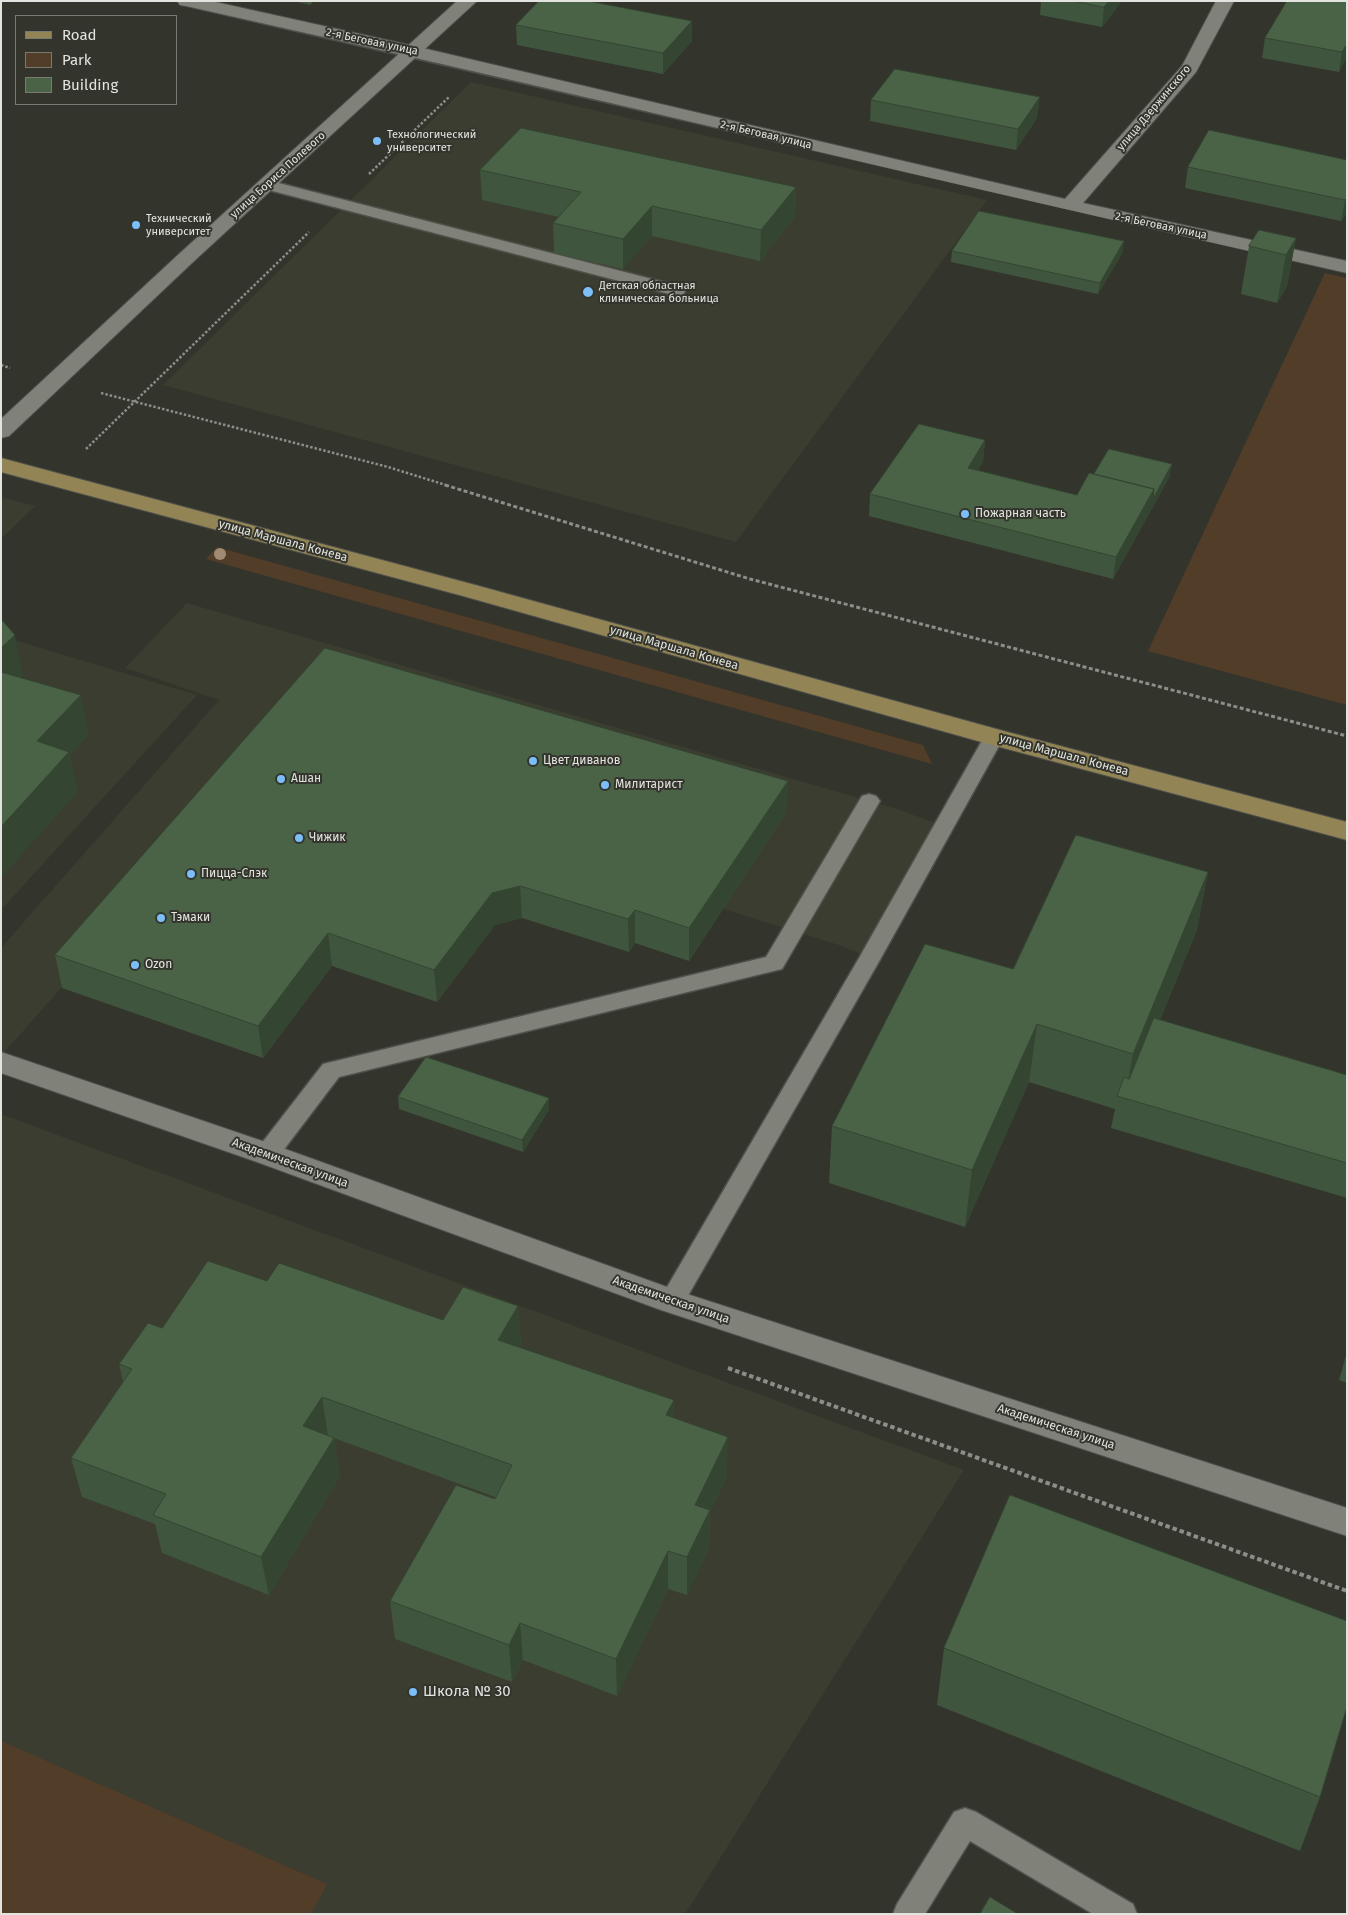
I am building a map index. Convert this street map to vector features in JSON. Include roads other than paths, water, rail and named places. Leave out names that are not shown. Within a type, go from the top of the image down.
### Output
[{"type":"main road","name":"улица Маршала Конева","points":[[1,466],[471,592],[994,737],[1347,831]]},
{"type":"street","name":"2-я Беговая улица","points":[[186,1],[414,51],[1070,206],[1347,267]]},
{"type":"street","name":"улица Бориса Полевого","points":[[1,431],[186,258],[468,1]]},
{"type":"street","name":"улица Дзержинского","points":[[1070,206],[1190,68],[1225,1]]},
{"type":"street","name":"Академическая улица","points":[[1,1062],[266,1154],[672,1301],[1347,1522]]},
{"type":"lane","points":[[267,185],[677,291]]},
{"type":"lane","points":[[672,1301],[865,967],[994,737]]},
{"type":"lane","points":[[266,1154],[331,1070],[774,963],[869,801]]},
{"type":"lane","points":[[908,1914],[965,1822],[1122,1914]]},
{"type":"place","name":"Технологический университет","points":[[377,141]]},
{"type":"place","name":"Технический университет","points":[[136,225]]},
{"type":"place","name":"Детская областная клиническая больница","points":[[588,292]]},
{"type":"place","name":"Пожарная часть","points":[[965,514]]},
{"type":"place","name":"Цвет диванов","points":[[533,761]]},
{"type":"place","name":"Ашан","points":[[281,779]]},
{"type":"place","name":"Милитарист","points":[[605,785]]},
{"type":"place","name":"Чижик","points":[[299,838]]},
{"type":"place","name":"Пицца-Слэк","points":[[191,874]]},
{"type":"place","name":"Тэмаки","points":[[161,918]]},
{"type":"place","name":"Ozon","points":[[135,965]]},
{"type":"place","name":"Школа № 30","points":[[413,1692]]}]
